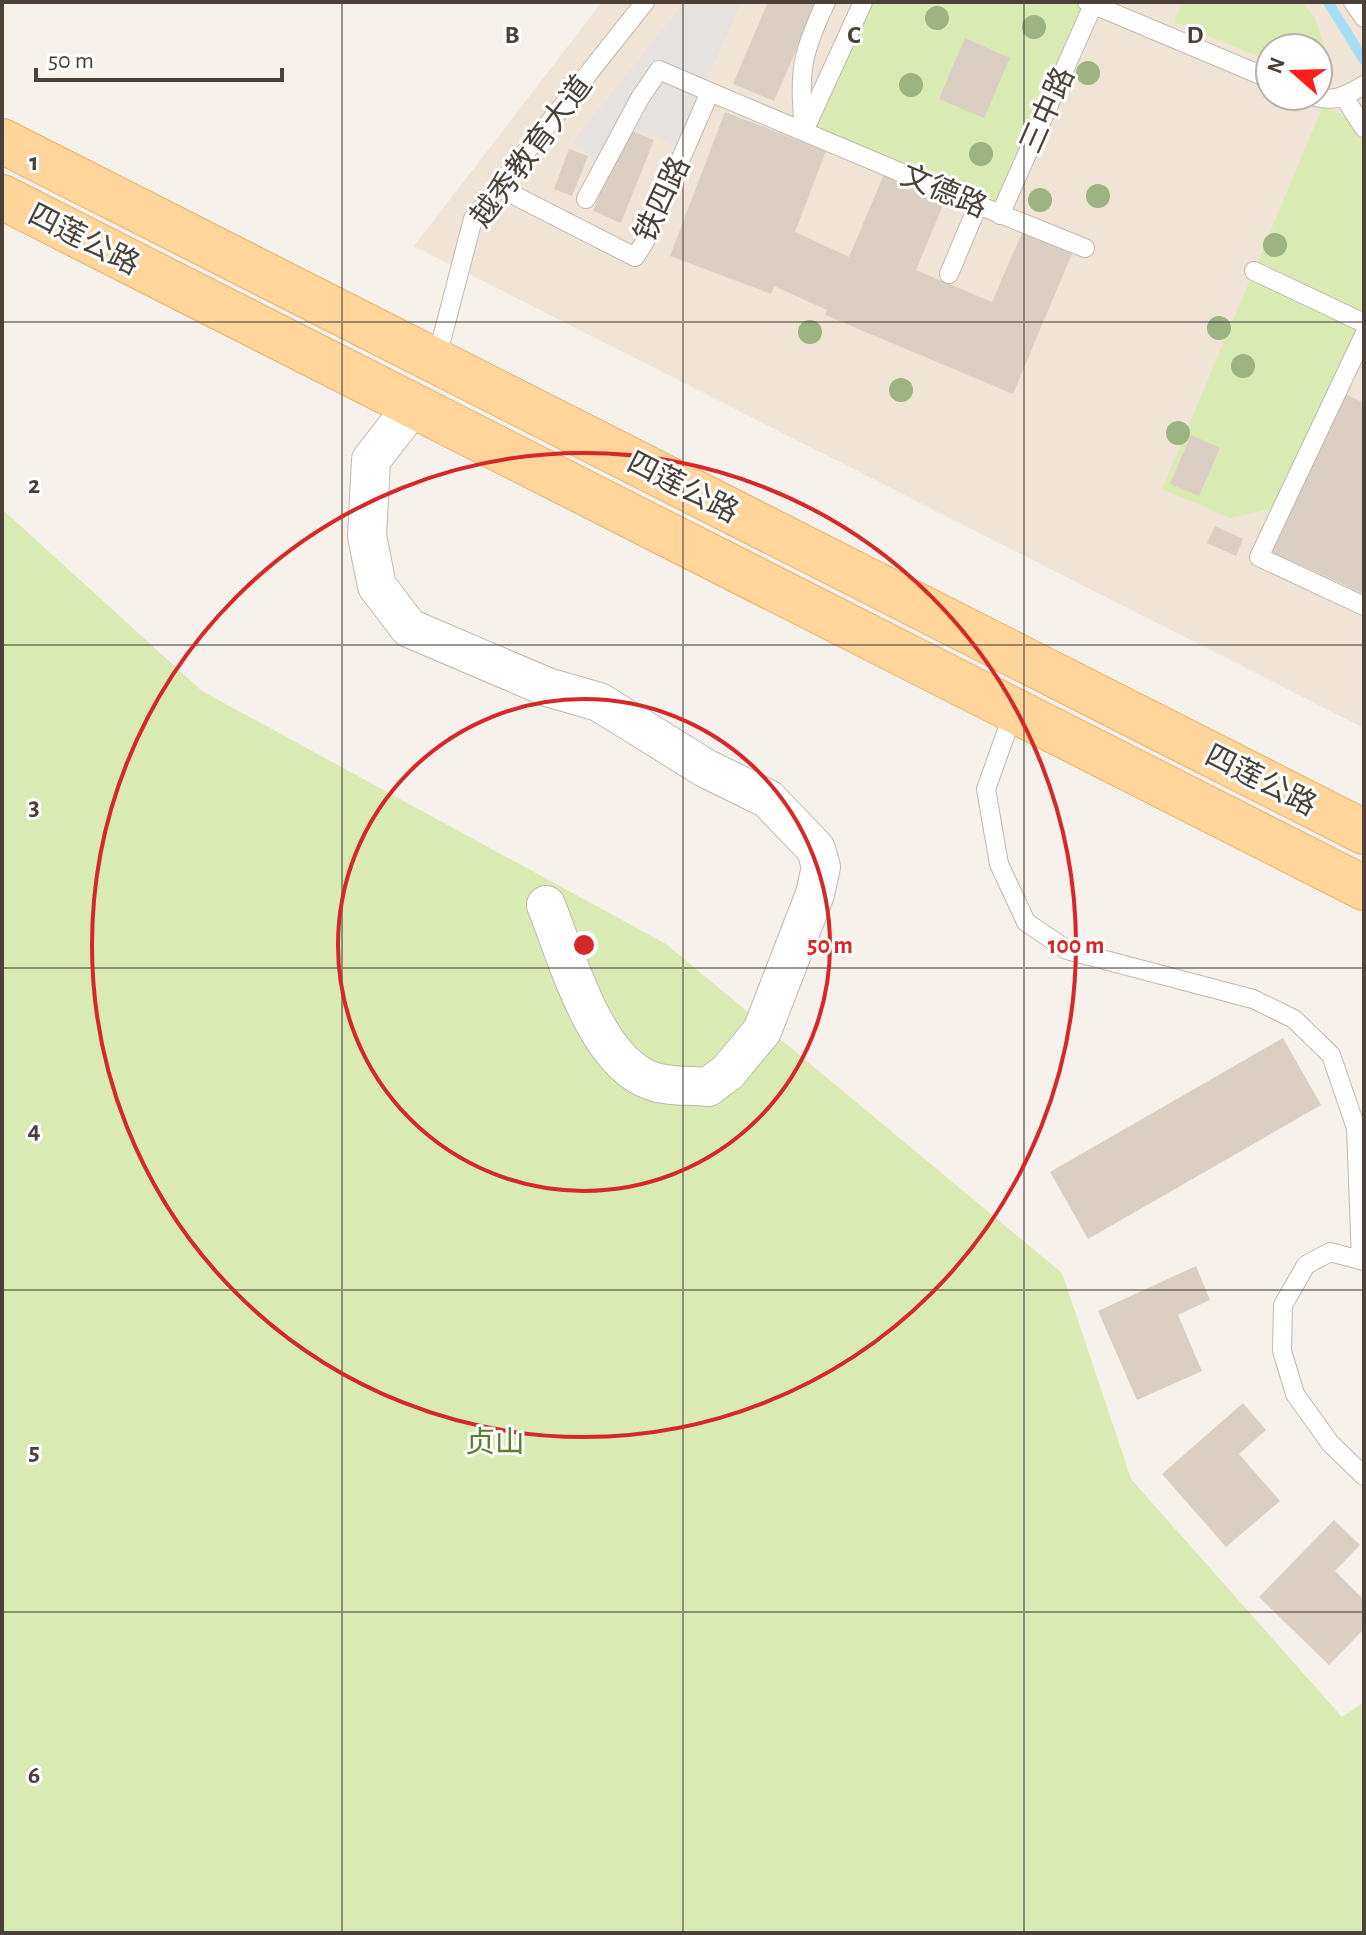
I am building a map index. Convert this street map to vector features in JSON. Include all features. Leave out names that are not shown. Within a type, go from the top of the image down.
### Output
[{"type":"main road","name":"四莲公路","points":[[2,141],[1364,832]]},
{"type":"main road","name":"四莲公路","points":[[2,197],[1364,888]]},
{"type":"main road","points":[[413,406],[436,361]]},
{"type":"main road","points":[[1014,711],[1028,662]]},
{"type":"street","points":[[413,406],[371,460],[367,536],[377,586],[409,628],[547,687],[599,702],[705,768],[768,799],[816,849],[821,867],[815,894],[762,1031],[728,1072],[708,1087],[653,1082],[627,1068],[617,1058],[591,1018],[546,905]]},
{"type":"lane","name":"越秀教育大道","points":[[436,361],[473,219],[645,2]]},
{"type":"lane","points":[[804,131],[799,86],[802,65],[826,2]]},
{"type":"lane","points":[[804,131],[863,2]]},
{"type":"lane","points":[[1353,2],[1364,18]]},
{"type":"lane","points":[[1090,3],[1254,72]]},
{"type":"lane","name":"三中路","points":[[1000,215],[1090,3]]},
{"type":"lane","points":[[586,199],[640,98],[659,70],[804,131]]},
{"type":"lane","points":[[1334,97],[1355,91],[1364,128]]},
{"type":"lane","name":"铁四路","points":[[498,187],[635,257],[644,243],[710,92]]},
{"type":"lane","name":"文德路","points":[[804,131],[1085,248]]},
{"type":"lane","points":[[949,274],[978,205]]},
{"type":"lane","points":[[1254,271],[1364,323]]},
{"type":"lane","points":[[1364,335],[1259,557],[1364,606]]},
{"type":"lane","points":[[1014,711],[986,789],[999,864],[1026,922],[1067,950],[1253,999],[1294,1019],[1331,1055],[1356,1128],[1363,1260],[1330,1252],[1306,1265],[1283,1305],[1282,1351],[1295,1394],[1330,1443],[1364,1476]]},
{"type":"shaded area","points":[[602,2],[1364,2],[1364,728],[414,246]]},
{"type":"shaded area","points":[[685,2],[741,2],[677,147],[626,124],[598,161],[573,142]]},
{"type":"green space","points":[[863,2],[1087,2],[1000,215],[804,131]]},
{"type":"green space","points":[[1182,2],[1302,2],[1315,18],[1320,32],[1254,32],[1254,54],[1174,22]]},
{"type":"green space","points":[[1334,111],[1352,119],[1364,138],[1364,335],[1282,507],[1230,518],[1162,489],[1320,112]]},
{"type":"green space","name":"贞山","points":[[2,509],[202,691],[666,944],[1062,1273],[1131,1479],[1342,1717],[1364,1702],[1364,1933],[2,1933]]},
{"type":"building","points":[[768,2],[817,2],[774,101],[733,84]]},
{"type":"building","points":[[965,38],[1010,58],[984,118],[939,99]]},
{"type":"building","points":[[725,112],[826,151],[795,232],[849,257],[885,172],[946,198],[916,270],[992,302],[1024,228],[1074,249],[1013,394],[825,315],[827,310],[774,286],[771,294],[670,256]]},
{"type":"building","points":[[627,129],[654,140],[621,223],[593,211]]},
{"type":"building","points":[[569,149],[588,156],[572,196],[554,189]]},
{"type":"building","points":[[1345,394],[1364,403],[1364,594],[1272,552]]},
{"type":"building","points":[[1191,435],[1220,448],[1199,496],[1170,484]]},
{"type":"building","points":[[1215,526],[1243,539],[1236,556],[1207,543]]},
{"type":"building","points":[[1283,1038],[1321,1105],[1088,1239],[1050,1172]]},
{"type":"building","points":[[1196,1266],[1210,1300],[1178,1315],[1202,1371],[1137,1400],[1098,1311]]},
{"type":"building","points":[[1243,1403],[1266,1430],[1239,1454],[1280,1501],[1226,1547],[1162,1474]]},
{"type":"building","points":[[1334,1520],[1360,1545],[1335,1571],[1364,1600],[1364,1629],[1329,1665],[1259,1597]]},
{"type":"waterway","points":[[1328,2],[1364,60]]}]
